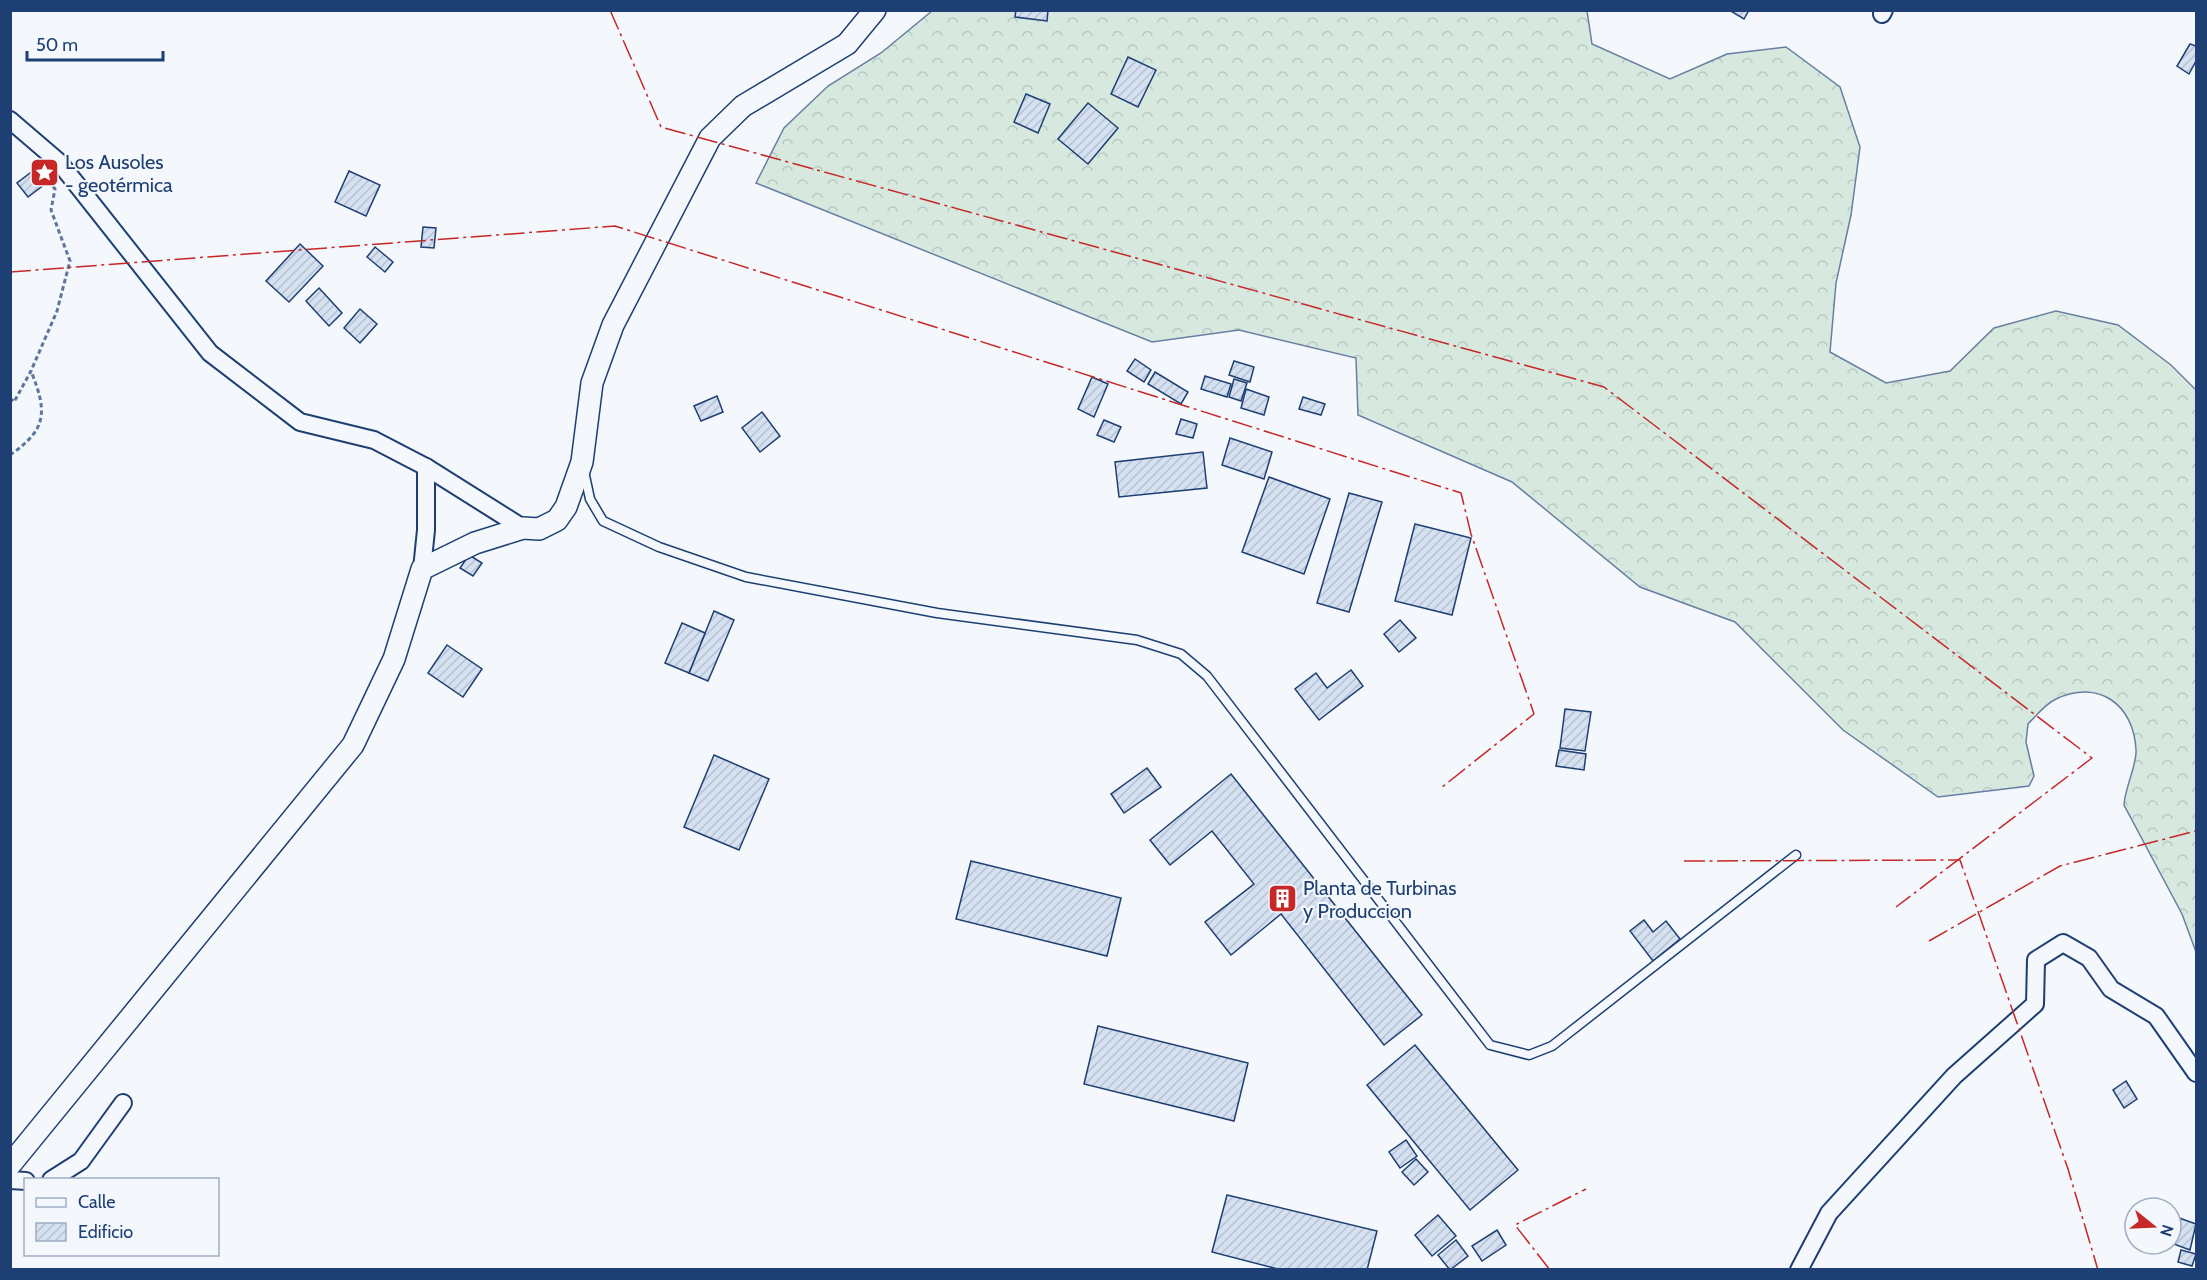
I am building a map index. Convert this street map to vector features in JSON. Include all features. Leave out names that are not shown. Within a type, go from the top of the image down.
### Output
[{"type":"street","points":[[422,569],[475,543],[524,528],[539,529],[557,520],[566,507],[582,462],[592,383],[613,325],[710,138],[743,106],[847,44],[875,10]]},
{"type":"street","points":[[10,120],[59,162],[210,353],[300,422],[375,440],[426,467],[524,528]]},
{"type":"street","points":[[10,1166],[353,745],[394,659],[422,569],[426,530],[426,467]]},
{"type":"street","points":[[1799,1269],[1829,1213],[1954,1077],[2035,1004],[2036,960],[2063,943],[2089,958],[2111,989],[2156,1016],[2196,1073]]},
{"type":"street","points":[[53,1178],[81,1161],[123,1103]]},
{"type":"lane","points":[[582,462],[590,499],[603,521],[659,547],[746,577],[937,613],[1137,640],[1181,654],[1207,676],[1490,1045],[1529,1055],[1552,1046],[1796,855]]},
{"type":"path","points":[[10,398],[14,402],[31,371],[57,311],[70,261],[51,210],[55,189],[43,174],[59,162]]},
{"type":"path","points":[[10,455],[27,444],[38,431],[43,400],[31,371]]},
{"type":"green space","points":[[932,11],[1587,11],[1592,44],[1670,79],[1727,54],[1786,47],[1840,87],[1860,147],[1851,215],[1836,283],[1830,352],[1886,383],[1950,371],[1994,328],[2056,311],[2118,325],[2171,365],[2196,390],[2196,952],[2182,914],[2124,805],[2136,750],[2129,720],[2121,708],[2111,700],[2099,694],[2086,692],[2071,694],[2052,701],[2037,714],[2028,724],[2026,742],[2034,776],[2029,786],[1938,797],[1843,730],[1735,622],[1640,587],[1512,482],[1358,415],[1356,358],[1239,330],[1152,342],[756,183],[784,128],[828,86],[881,53]]},
{"type":"building","points":[[1016,10],[1048,10],[1047,21],[1015,17]]},
{"type":"building","points":[[1729,10],[1749,10],[1744,19]]},
{"type":"building","points":[[2190,44],[2196,46],[2196,61],[2189,74],[2177,66]]},
{"type":"building","points":[[1128,57],[1156,70],[1138,107],[1111,94]]},
{"type":"building","points":[[1026,94],[1050,104],[1038,133],[1014,122]]},
{"type":"building","points":[[1088,103],[1118,128],[1088,164],[1058,139]]},
{"type":"building","points":[[34,170],[45,184],[28,197],[17,183]]},
{"type":"building","points":[[349,171],[380,185],[366,216],[335,202]]},
{"type":"building","points":[[423,227],[436,228],[434,248],[421,247]]},
{"type":"building","points":[[300,244],[323,266],[289,302],[266,281]]},
{"type":"building","points":[[375,247],[393,262],[385,272],[367,257]]},
{"type":"building","points":[[319,288],[342,313],[329,326],[306,301]]},
{"type":"building","points":[[360,309],[377,324],[360,343],[344,328]]},
{"type":"building","points":[[1135,359],[1151,370],[1144,382],[1127,371]]},
{"type":"building","points":[[1234,361],[1254,367],[1250,382],[1229,375]]},
{"type":"building","points":[[1155,372],[1188,392],[1181,404],[1148,384]]},
{"type":"building","points":[[1205,376],[1231,384],[1227,397],[1201,389]]},
{"type":"building","points":[[1092,377],[1108,384],[1094,417],[1078,409]]},
{"type":"building","points":[[1234,379],[1247,383],[1241,401],[1229,397]]},
{"type":"building","points":[[1246,389],[1269,397],[1264,415],[1241,408]]},
{"type":"building","points":[[717,396],[723,412],[701,421],[694,406]]},
{"type":"building","points":[[1303,397],[1325,404],[1321,415],[1299,409]]},
{"type":"building","points":[[762,412],[780,436],[760,452],[742,428]]},
{"type":"building","points":[[1181,419],[1197,424],[1193,438],[1176,434]]},
{"type":"building","points":[[1104,420],[1121,427],[1114,442],[1097,435]]},
{"type":"building","points":[[1230,438],[1272,452],[1264,479],[1222,465]]},
{"type":"building","points":[[1203,452],[1207,488],[1119,497],[1115,462]]},
{"type":"building","points":[[1269,477],[1330,499],[1304,574],[1242,552]]},
{"type":"building","points":[[1349,493],[1382,502],[1349,612],[1317,603]]},
{"type":"building","points":[[1415,524],[1471,538],[1452,615],[1395,601]]},
{"type":"building","points":[[469,555],[482,563],[473,576],[460,568]]},
{"type":"building","points":[[714,611],[734,620],[708,681],[689,673]]},
{"type":"building","points":[[1400,620],[1416,638],[1399,652],[1384,634]]},
{"type":"building","points":[[682,623],[705,633],[689,673],[665,663]]},
{"type":"building","points":[[447,645],[482,669],[463,697],[428,673]]},
{"type":"building","points":[[1351,670],[1363,686],[1319,720],[1295,689],[1316,673],[1327,688]]},
{"type":"building","points":[[1565,709],[1591,712],[1585,751],[1560,748]]},
{"type":"building","points":[[1559,750],[1586,754],[1584,770],[1556,766]]},
{"type":"building","points":[[714,755],[769,779],[739,850],[684,827]]},
{"type":"building","points":[[1147,768],[1161,787],[1124,813],[1111,794]]},
{"type":"building","name":"Planta de Turbinas y Produccion","points":[[1231,774],[1422,1015],[1384,1045],[1281,914],[1231,955],[1205,922],[1254,884],[1212,831],[1170,865],[1150,840]]},
{"type":"building","points":[[971,861],[1121,898],[1107,956],[956,919]]},
{"type":"building","points":[[1644,920],[1653,932],[1666,921],[1680,939],[1653,961],[1630,931]]},
{"type":"building","points":[[1098,1026],[1248,1063],[1234,1121],[1084,1084]]},
{"type":"building","points":[[1415,1045],[1518,1170],[1470,1210],[1367,1085]]},
{"type":"building","points":[[2126,1081],[2137,1099],[2124,1108],[2113,1090]]},
{"type":"building","points":[[1406,1140],[1417,1156],[1400,1168],[1389,1152]]},
{"type":"building","points":[[1416,1159],[1428,1172],[1414,1185],[1402,1172]]},
{"type":"building","points":[[1227,1195],[1377,1231],[1367,1270],[1282,1270],[1212,1252]]},
{"type":"building","points":[[1438,1215],[1456,1236],[1432,1256],[1415,1235]]},
{"type":"building","points":[[2183,1219],[2196,1224],[2190,1250],[2183,1247]]},
{"type":"building","points":[[1497,1230],[1506,1245],[1482,1261],[1472,1246]]},
{"type":"building","points":[[1456,1240],[1468,1256],[1450,1270],[1438,1255]]},
{"type":"building","points":[[2183,1251],[2196,1254],[2192,1266],[2178,1262],[2180,1256],[2183,1256]]},
{"type":"power","points":[[610,10],[661,127],[1604,387],[2092,758],[1896,907]]},
{"type":"power","points":[[10,272],[615,226],[1461,493],[1471,534],[1534,714],[1441,788]]},
{"type":"power","points":[[1929,941],[2060,866],[2196,831]]},
{"type":"power","points":[[1684,861],[1960,860],[2068,1169],[2098,1270]]},
{"type":"power","points":[[1550,1270],[1515,1225],[1586,1189]]},
{"type":"place","name":"Los Ausoles - geotérmica","points":[[44,173]]},
{"type":"place","name":"Planta de Turbinas y Produccion","points":[[1282,899]]}]
